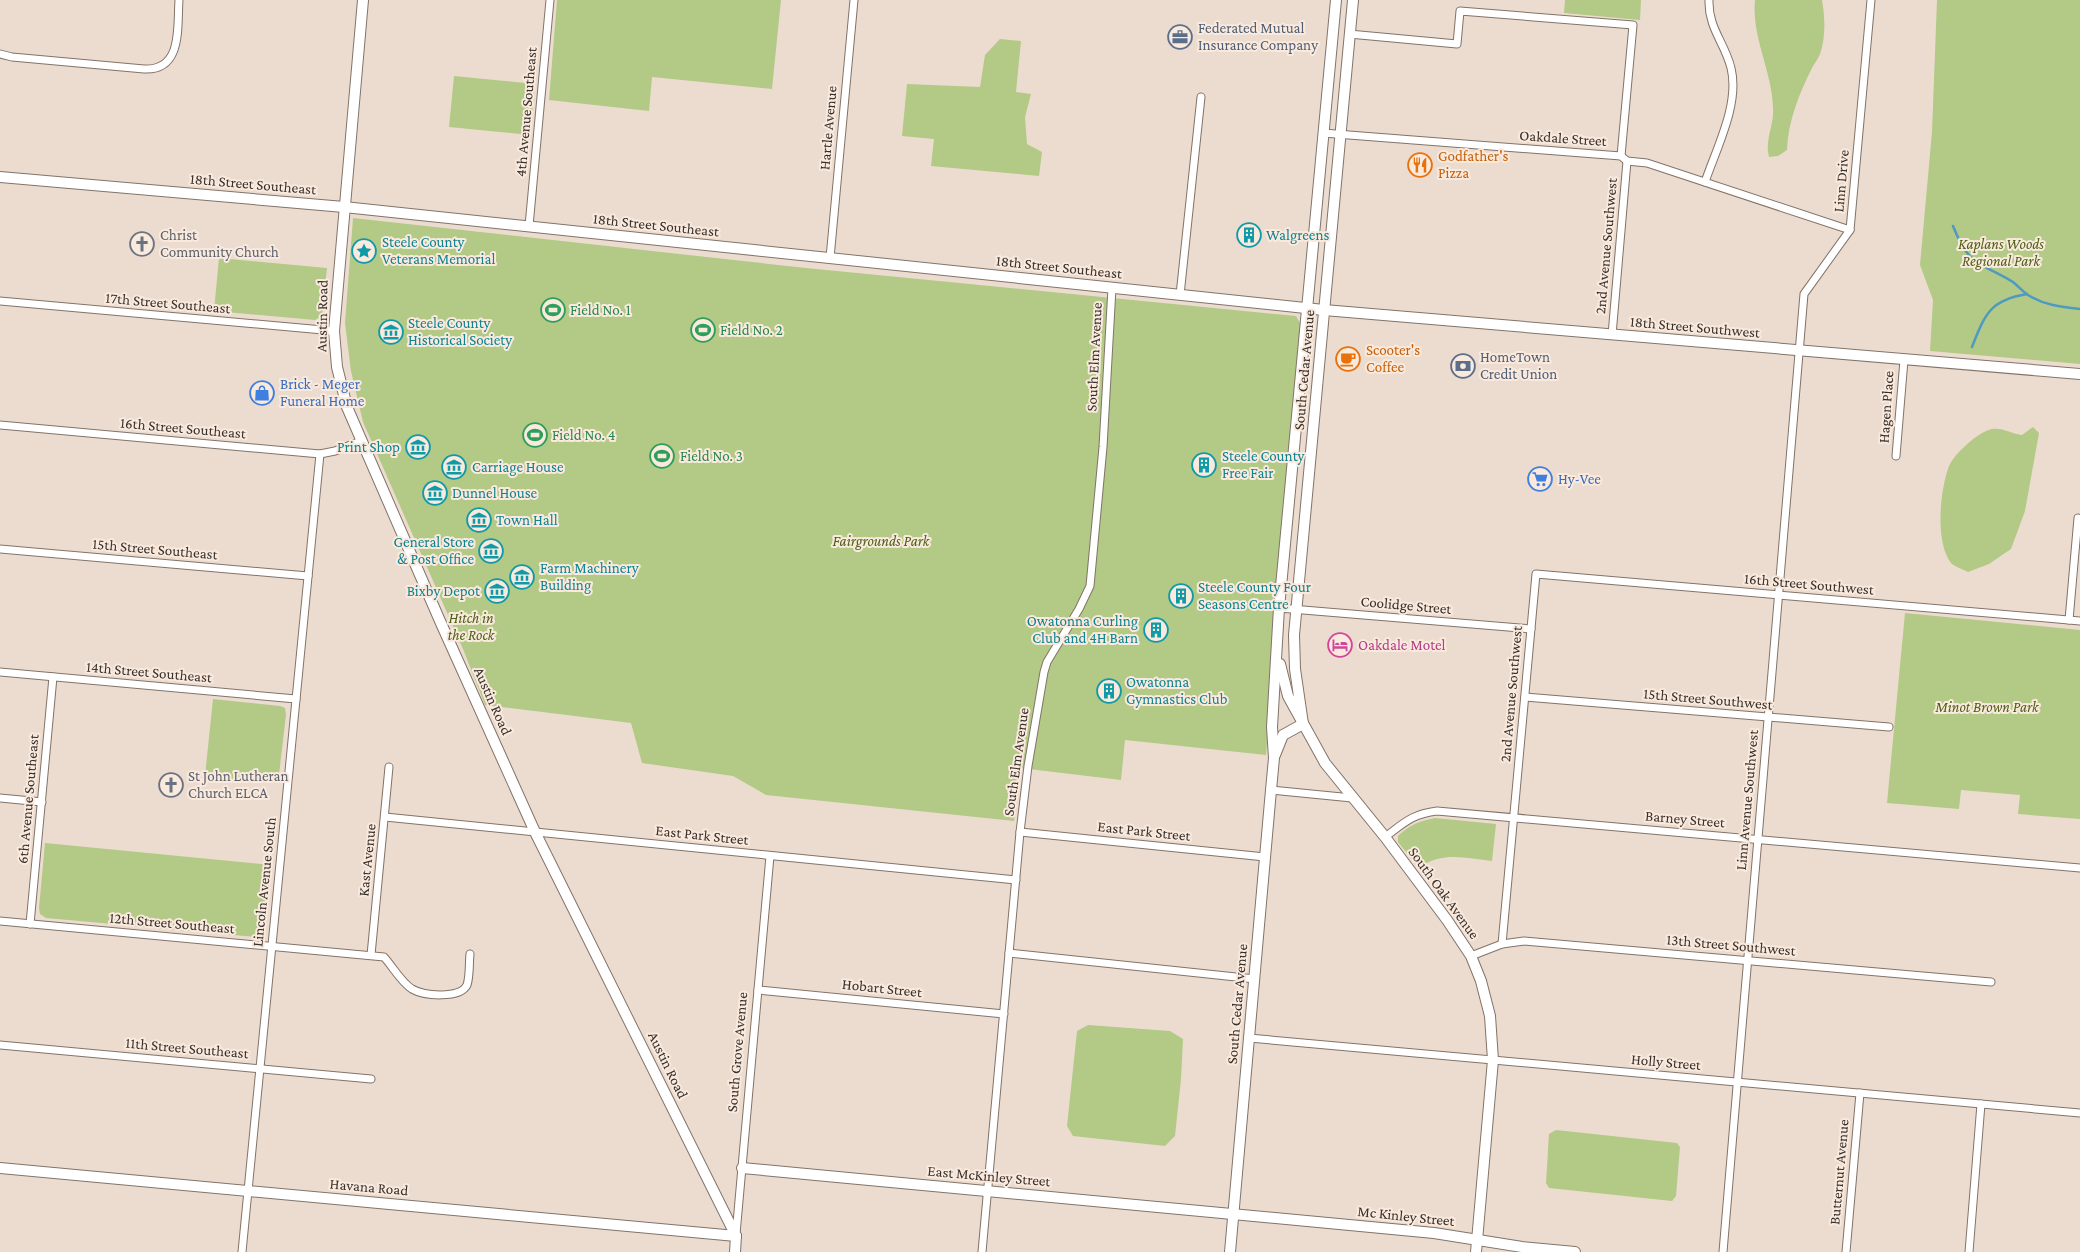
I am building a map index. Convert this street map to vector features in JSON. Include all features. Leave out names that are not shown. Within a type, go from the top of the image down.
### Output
[{"type":"street","points":[[0,54],[22,58],[144,69],[157,68],[168,63],[174,53],[179,0]]},
{"type":"street","name":"Austin Road","points":[[363,0],[334,331],[335,354],[342,388],[361,441],[536,832],[736,1236]]},
{"type":"street","name":"4th Avenue Southeast","points":[[529,226],[550,0]]},
{"type":"street","name":"Hartle Avenue","points":[[830,258],[854,0]]},
{"type":"street","name":"South Cedar Avenue","points":[[1230,1252],[1274,758],[1272,727],[1279,608],[1336,0]]},
{"type":"street","name":"South Cedar Avenue","points":[[1274,758],[1283,735],[1303,724],[1294,661],[1296,609],[1352,0]]},
{"type":"street","points":[[1705,182],[1730,110],[1733,90],[1731,67],[1714,31],[1710,17],[1709,0]]},
{"type":"street","name":"Linn Drive","points":[[1798,351],[1804,294],[1850,230],[1871,0]]},
{"type":"street","name":"2nd Avenue Southwest","points":[[1349,34],[1457,44],[1460,11],[1633,25],[1612,335]]},
{"type":"street","points":[[1180,295],[1201,97]]},
{"type":"street","name":"Oakdale Street","points":[[1323,132],[1624,158],[1646,163],[1850,230]]},
{"type":"street","name":"18th Street Southeast","points":[[0,177],[344,207],[1308,308]]},
{"type":"street","name":"South Elm Avenue","points":[[982,1252],[1020,832],[1028,766],[1047,662],[1079,609],[1090,586],[1103,446],[1112,288]]},
{"type":"street","name":"17th Street Southeast","points":[[0,302],[334,331]]},
{"type":"street","name":"18th Street Southwest","points":[[1308,308],[2080,374]]},
{"type":"street","name":"Linn Avenue Southwest","points":[[1723,1252],[1798,351]]},
{"type":"street","name":"Hagen Place","points":[[1896,456],[1904,360]]},
{"type":"street","name":"16th Street Southeast","points":[[0,425],[320,454],[335,451],[361,441]]},
{"type":"street","name":"Lincoln Avenue South","points":[[242,1252],[320,454]]},
{"type":"street","points":[[2069,620],[2078,518]]},
{"type":"street","name":"15th Street Southeast","points":[[0,549],[308,576]]},
{"type":"street","name":"2nd Avenue Southwest","points":[[1502,944],[1536,574]]},
{"type":"street","name":"16th Street Southwest","points":[[1536,574],[2080,621]]},
{"type":"street","name":"Coolidge Street","points":[[1279,608],[1531,629]]},
{"type":"street","name":"South Oak Avenue","points":[[1278,643],[1281,667],[1288,696],[1325,763],[1385,837],[1448,920],[1471,956],[1483,988],[1490,1016],[1493,1060],[1476,1252]]},
{"type":"street","name":"14th Street Southeast","points":[[0,672],[296,699]]},
{"type":"street","name":"6th Avenue Southeast","points":[[30,924],[53,677]]},
{"type":"street","name":"15th Street Southwest","points":[[1525,697],[1889,727]]},
{"type":"street","name":"Kast Avenue","points":[[371,956],[389,767]]},
{"type":"street","points":[[1271,790],[1352,798]]},
{"type":"street","points":[[0,798],[42,802]]},
{"type":"street","name":"Barney Street","points":[[1385,837],[1420,813],[1437,811],[2080,868]]},
{"type":"street","name":"East Park Street","points":[[384,818],[1016,880]]},
{"type":"street","name":"East Park Street","points":[[1020,832],[1265,858]]},
{"type":"street","name":"South Grove Avenue","points":[[734,1252],[770,856]]},
{"type":"street","name":"12th Street Southeast","points":[[0,921],[384,957],[412,989],[418,992],[450,995],[456,994],[465,987],[468,980],[470,954]]},
{"type":"street","name":"13th Street Southwest","points":[[1471,956],[1502,944],[1524,941],[1991,982]]},
{"type":"street","points":[[1009,953],[1254,979]]},
{"type":"street","name":"Hobart Street","points":[[758,990],[1004,1014]]},
{"type":"street","name":"Holly Street","points":[[1249,1038],[2080,1113]]},
{"type":"street","name":"11th Street Southeast","points":[[0,1045],[371,1079]]},
{"type":"street","name":"Butternut Avenue","points":[[1846,1252],[1860,1094]]},
{"type":"street","points":[[1969,1252],[1981,1104]]},
{"type":"street","name":"Havana Road","points":[[0,1168],[736,1236]]},
{"type":"street","name":"East McKinley Street","points":[[742,1168],[1233,1214]]},
{"type":"street","name":"Mc Kinley Street","points":[[1233,1214],[1434,1233],[1522,1247],[1575,1252]]},
{"type":"green space","points":[[557,0],[781,0],[772,89],[652,77],[649,111],[549,100]]},
{"type":"green space","points":[[1565,0],[1641,0],[1640,20],[1564,13]]},
{"type":"green space","points":[[1755,0],[1822,0],[1824,34],[1822,47],[1795,108],[1787,150],[1778,156],[1769,157],[1768,151],[1773,100],[1756,29]]},
{"type":"green space","name":"Kaplans Woods Regional Park","points":[[1937,0],[2080,0],[2080,364],[1930,351],[1933,300],[1920,265],[1932,132]]},
{"type":"green space","points":[[1000,39],[1021,41],[1016,92],[1031,94],[1025,117],[1027,144],[1042,152],[1039,176],[931,166],[934,139],[902,136],[907,84],[980,87],[985,55]]},
{"type":"green space","points":[[454,76],[535,84],[530,135],[449,127]]},
{"type":"green space","name":"Fairgrounds Park","points":[[353,218],[806,268],[1296,316],[1300,323],[1266,755],[1125,740],[1121,780],[1020,768],[1014,821],[766,795],[733,776],[642,763],[631,723],[485,705],[463,649],[363,422],[351,371],[345,323]]},
{"type":"green space","points":[[219,258],[327,268],[322,316],[315,320],[214,311]]},
{"type":"green space","points":[[2033,427],[2039,433],[2025,511],[2011,549],[1989,564],[1968,572],[1955,566],[1946,554],[1940,517],[1945,479],[1950,463],[1966,445],[1986,431],[1999,429],[2022,435]]},
{"type":"green space","name":"Minot Brown Park","points":[[1905,613],[2080,630],[2080,819],[2018,814],[2020,795],[1961,790],[1959,809],[1887,803]]},
{"type":"green space","points":[[213,699],[285,708],[286,715],[278,783],[205,776]]},
{"type":"green space","points":[[1435,818],[1496,824],[1492,861],[1454,857],[1436,859],[1419,868],[1398,842],[1398,836],[1415,824]]},
{"type":"green space","points":[[45,843],[271,865],[265,928],[262,935],[257,937],[46,918],[40,914],[39,908]]},
{"type":"green space","points":[[1088,1025],[1170,1031],[1183,1039],[1175,1136],[1165,1146],[1073,1136],[1067,1126],[1077,1031]]},
{"type":"green space","points":[[1556,1130],[1677,1143],[1680,1147],[1676,1196],[1672,1201],[1549,1188],[1546,1183],[1549,1134]]},
{"type":"waterway","points":[[1953,226],[1965,250],[1976,262],[2013,282],[2026,293],[2040,301],[2080,309]]},
{"type":"waterway","points":[[1972,347],[1990,310],[2005,300],[2027,294]]},
{"type":"place","name":"Federated Mutual Insurance Company","points":[[1180,37]]},
{"type":"place","name":"Godfather's Pizza","points":[[1420,165]]},
{"type":"place","name":"Walgreens","points":[[1249,235]]},
{"type":"place","name":"Christ Community Church","points":[[142,244]]},
{"type":"place","name":"Steele County Veterans Memorial","points":[[364,251]]},
{"type":"place","name":"Field No. 1","points":[[553,310]]},
{"type":"place","name":"Field No. 2","points":[[703,330]]},
{"type":"place","name":"Steele County Historical Society","points":[[391,332]]},
{"type":"place","name":"Scooter's Coffee","points":[[1348,359]]},
{"type":"place","name":"HomeTown Credit Union","points":[[1463,366]]},
{"type":"place","name":"Brick - Meger Funeral Home","points":[[262,393]]},
{"type":"place","name":"Field No. 4","points":[[535,435]]},
{"type":"place","name":"Print Shop","points":[[418,447]]},
{"type":"place","name":"Field No. 3","points":[[662,456]]},
{"type":"place","name":"Steele County Free Fair","points":[[1204,465]]},
{"type":"place","name":"Carriage House","points":[[454,467]]},
{"type":"place","name":"Hy-Vee","points":[[1540,479]]},
{"type":"place","name":"Dunnel House","points":[[435,493]]},
{"type":"place","name":"Town Hall","points":[[479,520]]},
{"type":"place","name":"General Store & Post Office","points":[[491,551]]},
{"type":"place","name":"Farm Machinery Building","points":[[522,577]]},
{"type":"place","name":"Bixby Depot","points":[[497,591]]},
{"type":"place","name":"Steele County Four Seasons Centre","points":[[1181,596]]},
{"type":"place","name":"Owatonna Curling Club and 4H Barn","points":[[1156,630]]},
{"type":"place","name":"Oakdale Motel","points":[[1340,645]]},
{"type":"place","name":"Owatonna Gymnastics Club","points":[[1109,691]]},
{"type":"place","name":"St John Lutheran Church ELCA","points":[[171,785]]},
{"type":"park label","name":"Hitch in the Rock","points":[[471,626]]}]
